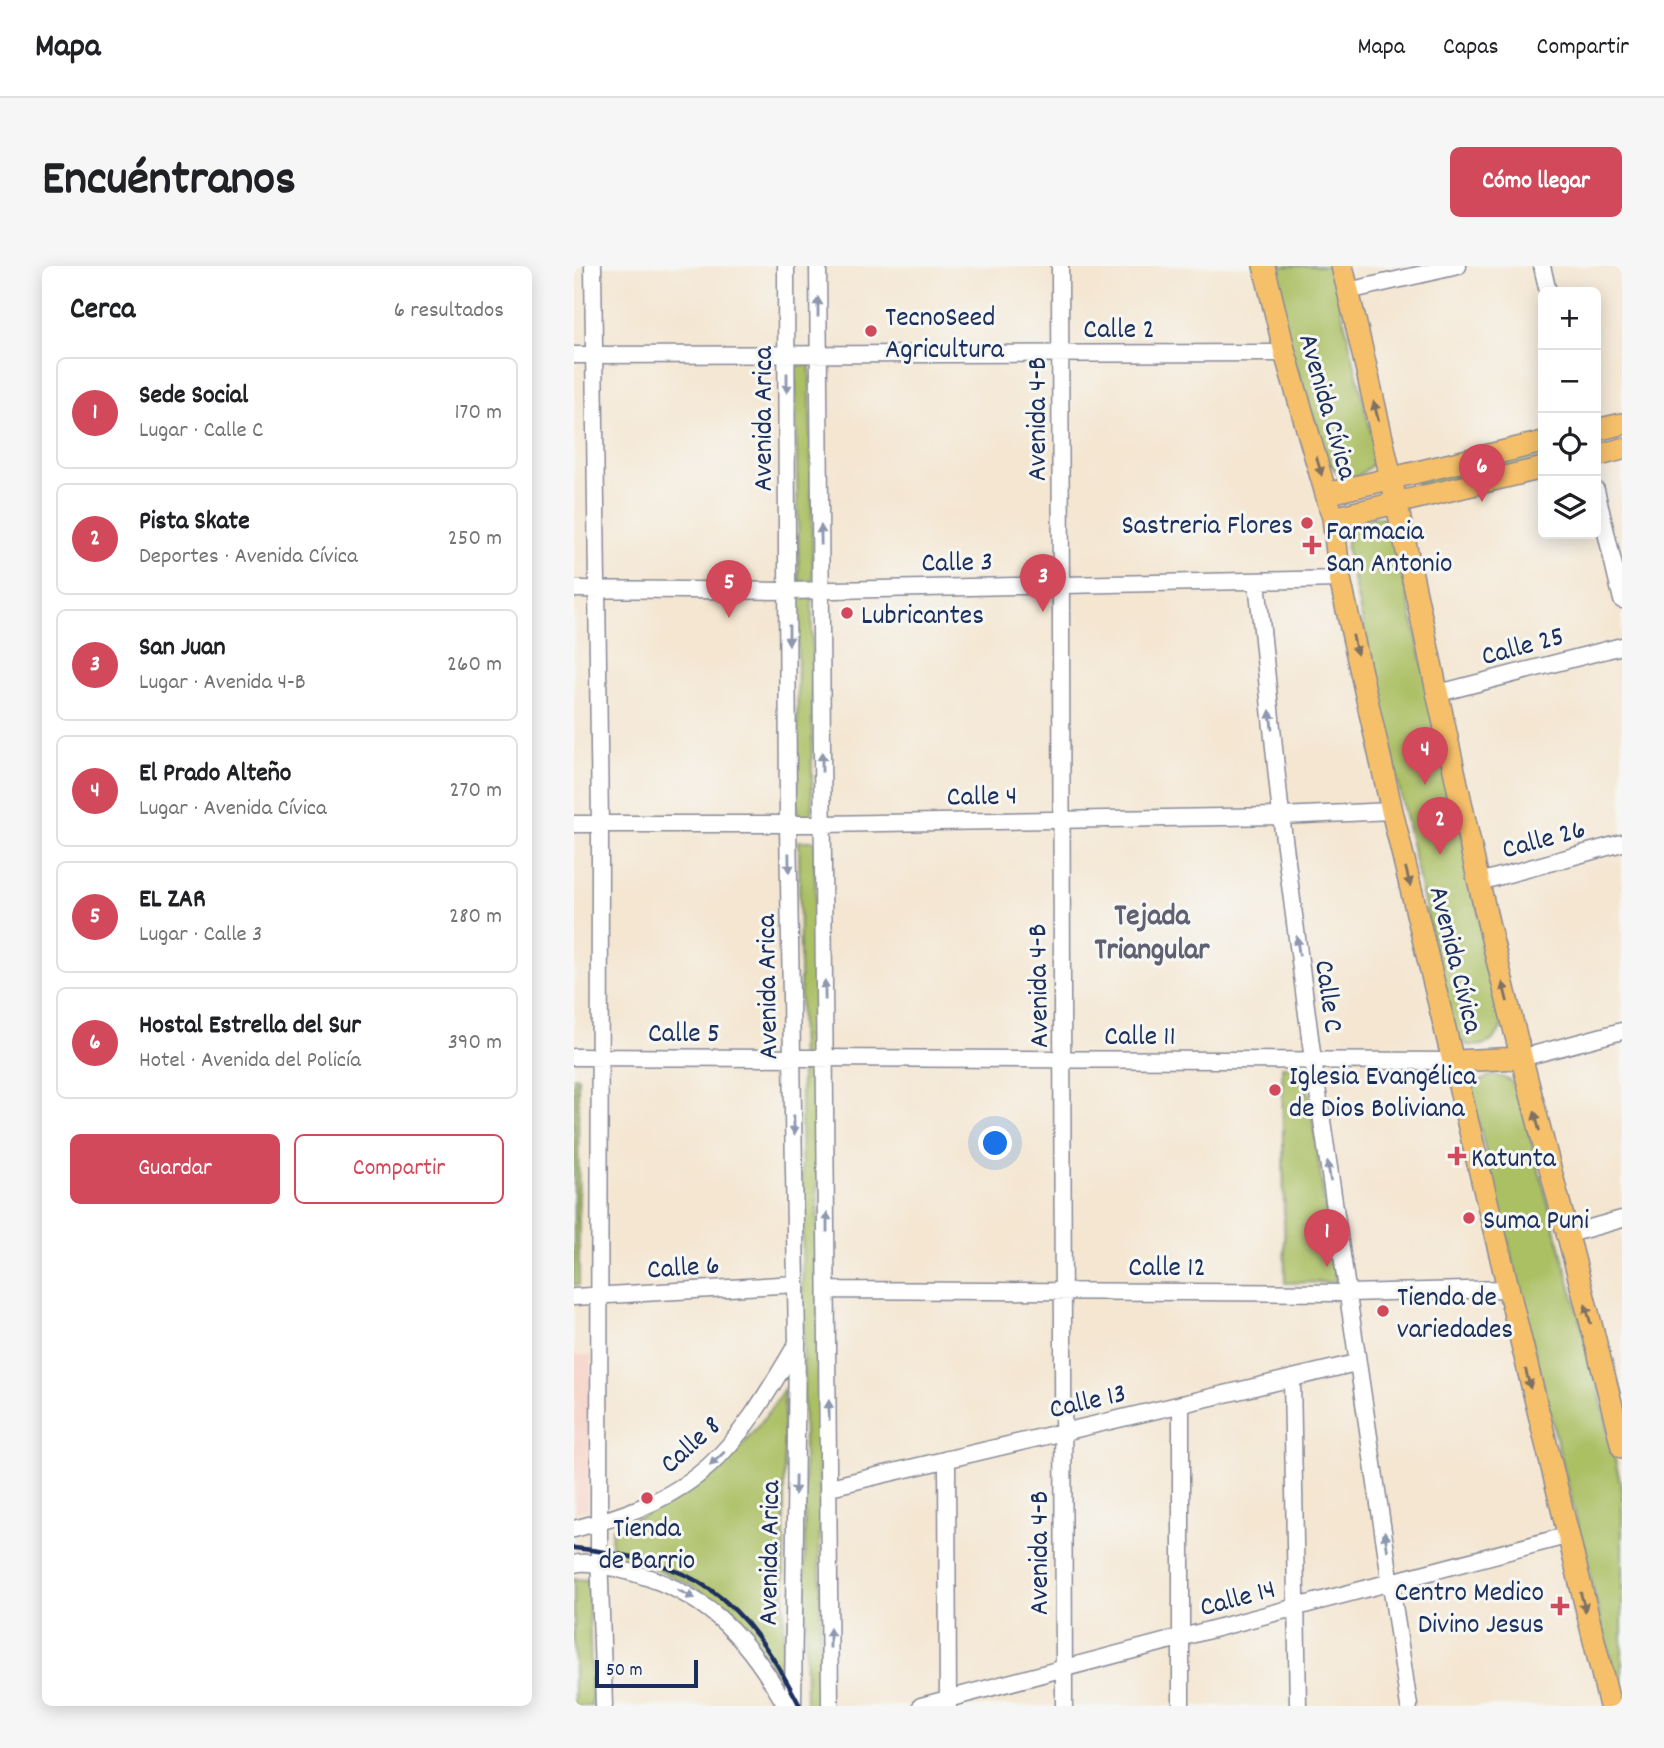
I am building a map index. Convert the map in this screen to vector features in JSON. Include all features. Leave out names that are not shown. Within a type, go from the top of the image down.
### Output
[{"type":"main road","name":"Avenida Cívica","points":[[1264,266],[1285,354],[1333,517],[1340,579],[1392,810],[1566,1536],[1610,1706]]},
{"type":"main road","name":"Avenida Cívica","points":[[1342,266],[1392,478],[1435,694],[1479,881],[1565,1234],[1617,1403],[1622,1447]]},
{"type":"main road","points":[[1601,429],[1622,424]]},
{"type":"main road","points":[[1326,494],[1538,443]]},
{"type":"main road","points":[[1601,455],[1622,449]]},
{"type":"main road","points":[[1333,517],[1538,469]]},
{"type":"main road","points":[[1454,1061],[1521,1058]]},
{"type":"street","points":[[593,266],[592,355],[600,825],[600,1566],[604,1706]]},
{"type":"street","name":"Avenida Arica","points":[[786,266],[788,825],[797,1343],[793,1706]]},
{"type":"street","name":"Avenida Arica","points":[[818,266],[817,356],[823,590],[822,824],[830,1706]]},
{"type":"street","name":"Avenida 4-B","points":[[1060,266],[1064,1706]]},
{"type":"street","points":[[1348,291],[1458,266]]},
{"type":"street","points":[[1542,266],[1547,287]]},
{"type":"street","name":"Calle 2","points":[[574,355],[1285,354]]},
{"type":"street","points":[[1601,511],[1622,600]]},
{"type":"street","name":"Calle 3","points":[[574,589],[789,591],[1340,579]]},
{"type":"street","name":"Calle C","points":[[1257,581],[1281,817],[1313,1060],[1356,1363],[1393,1581],[1409,1706]]},
{"type":"street","name":"Calle 25","points":[[1435,694],[1622,646]]},
{"type":"street","name":"Calle 4","points":[[574,824],[788,825],[1281,817],[1392,810]]},
{"type":"street","name":"Calle 26","points":[[1479,881],[1622,843]]},
{"type":"street","points":[[1521,1058],[1622,1031]]},
{"type":"street","name":"Calle 5","points":[[574,1057],[826,1058]]},
{"type":"street","name":"Calle 11","points":[[826,1058],[1454,1061]]},
{"type":"street","points":[[1565,1234],[1622,1219]]},
{"type":"street","name":"Calle 6","points":[[574,1297],[796,1284]]},
{"type":"street","name":"Calle 12","points":[[827,1290],[1347,1293],[1506,1289]]},
{"type":"street","name":"Calle 8","points":[[574,1530],[631,1513],[680,1491],[720,1458],[752,1420],[797,1343]]},
{"type":"street","name":"Calle 13","points":[[830,1487],[1356,1363]]},
{"type":"street","points":[[1292,1378],[1298,1706]]},
{"type":"street","points":[[1181,1404],[1181,1706]]},
{"type":"street","points":[[947,1459],[948,1702]]},
{"type":"street","name":"Calle 14","points":[[921,1706],[948,1702],[1064,1668],[1566,1536]]},
{"type":"street","points":[[574,1564],[600,1566],[636,1574],[700,1601],[727,1623],[749,1648],[786,1706]]},
{"type":"shaded area","points":[[574,1355],[592,1355],[587,1509],[574,1512]]},
{"type":"green space","points":[[1271,266],[1331,266],[1375,449],[1373,464],[1357,477],[1340,476],[1328,462],[1284,330]]},
{"type":"green space","points":[[795,365],[810,365],[813,581],[799,581]]},
{"type":"green space","points":[[1538,452],[1538,460],[1419,488],[1415,482]]},
{"type":"green space","points":[[1374,517],[1384,519],[1392,528],[1504,1020],[1499,1032],[1486,1044],[1467,1045],[1452,1030],[1347,551],[1348,537],[1353,528]]},
{"type":"green space","points":[[798,595],[812,595],[812,819],[797,819]]},
{"type":"green space","points":[[799,841],[815,841],[821,1706],[806,1706]]},
{"type":"green space","points":[[1282,1066],[1301,1068],[1307,1080],[1336,1282],[1285,1283]]},
{"type":"green space","points":[[1489,1076],[1506,1078],[1517,1089],[1598,1386],[1622,1490],[1622,1706],[1471,1092]]},
{"type":"green space","points":[[574,1077],[578,1077],[579,1285],[574,1285]]},
{"type":"green space","points":[[784,1389],[784,1686],[748,1634],[713,1600],[670,1576],[610,1556],[612,1528],[667,1504],[711,1475],[749,1437]]},
{"type":"green space","points":[[574,1579],[588,1580],[592,1706],[574,1706]]},
{"type":"railway","points":[[574,1548],[617,1554],[653,1563],[685,1575],[712,1591],[736,1611],[758,1637],[800,1706]]},
{"type":"place","name":"TecnoSeed Agricultura","points":[[871,331]]},
{"type":"place","name":"Hostal Estrella del Sur","points":[[1482,502]]},
{"type":"place","name":"Sastreria Flores","points":[[1307,523]]},
{"type":"place","name":"Farmacia San Antonio","points":[[1312,545]]},
{"type":"place","name":"San Juan","points":[[1043,612]]},
{"type":"place","name":"Lubricantes","points":[[847,613]]},
{"type":"place","name":"EL ZAR","points":[[729,618]]},
{"type":"place","name":"El Prado Alteño","points":[[1425,785]]},
{"type":"place","name":"Pista Skate","points":[[1440,855]]},
{"type":"place","name":"Iglesia Evangélica de Dios Boliviana","points":[[1275,1090]]},
{"type":"place","name":"Katunta","points":[[1457,1156]]},
{"type":"place","name":"Suma Puni","points":[[1469,1218]]},
{"type":"place","name":"Sede Social","points":[[1327,1267]]},
{"type":"place","name":"Tienda de variedades","points":[[1383,1311]]},
{"type":"place","name":"Tienda de Barrio","points":[[647,1498]]},
{"type":"place","name":"Centro Medico Divino Jesus","points":[[1560,1606]]},
{"type":"district","name":"Tejada Triangular","points":[[1152,931]]}]
